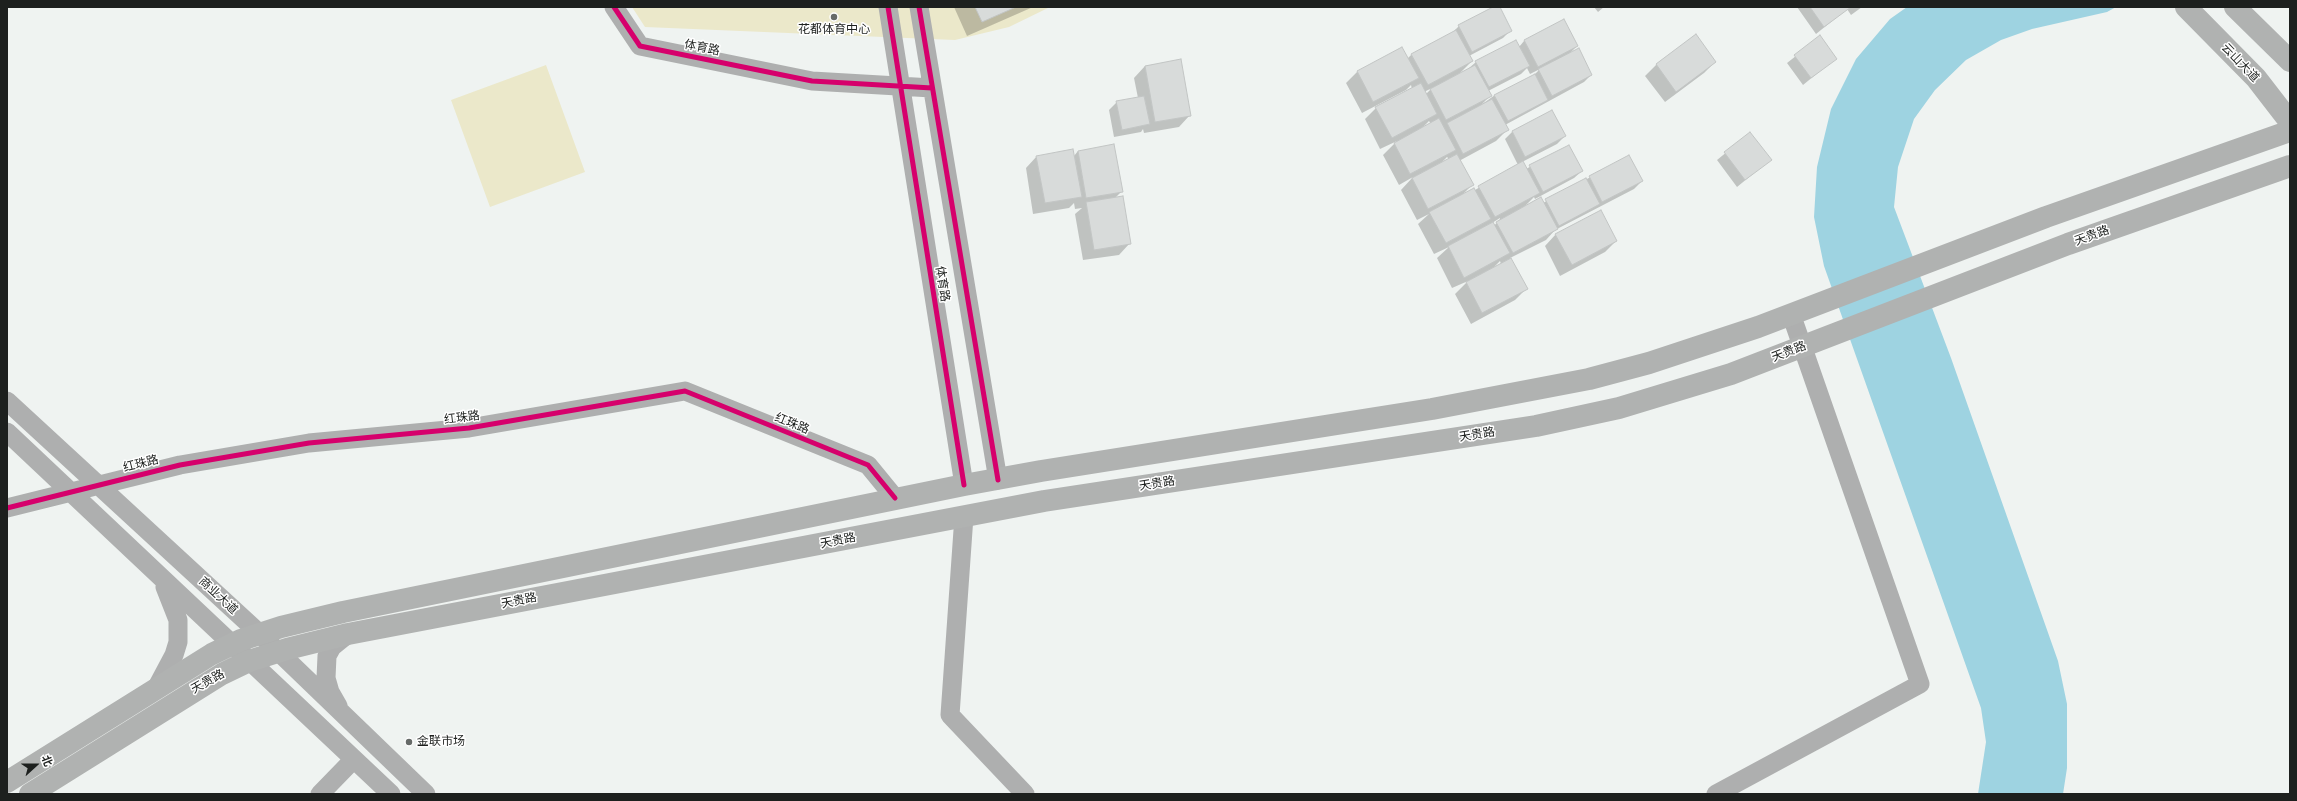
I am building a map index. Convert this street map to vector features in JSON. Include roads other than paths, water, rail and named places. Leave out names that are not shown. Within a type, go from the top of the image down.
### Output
[{"type":"main road","points":[[2235,7],[2290,61]]},
{"type":"main road","name":"云山大道","points":[[2192,13],[2256,78],[2290,122]]},
{"type":"main road","name":"天贵路","points":[[7,782],[157,687],[232,644],[260,634],[343,612],[895,498],[1041,471],[1317,428],[1522,393],[1589,379],[1649,363],[1790,314],[1924,264],[2046,216],[2290,130]]},
{"type":"main road","name":"天贵路","points":[[30,794],[184,696],[222,674],[249,661],[278,652],[348,634],[1044,501],[1536,426],[1619,408],[1731,374],[2068,244],[2290,166]]},
{"type":"street","name":"体育路","points":[[614,7],[640,46],[812,81],[932,88]]},
{"type":"street","name":"体育路","points":[[888,7],[964,485]]},
{"type":"street","name":"体育路","points":[[919,7],[998,480]]},
{"type":"street","points":[[1716,794],[1920,684],[1803,347],[1790,314]]},
{"type":"street","name":"红珠路","points":[[7,508],[71,493],[180,464],[310,443],[469,428],[685,392],[868,465],[895,498]]},
{"type":"street","name":"商业大道","points":[[7,402],[260,634],[343,716],[426,794]]},
{"type":"street","points":[[7,432],[391,794]]},
{"type":"street","points":[[964,516],[950,715],[1025,794]]},
{"type":"street","points":[[155,572],[172,601],[178,620],[179,630],[174,655],[157,687]]},
{"type":"street","points":[[343,716],[330,692],[325,667],[327,656],[332,646],[348,634]]},
{"type":"street","points":[[320,794],[354,759]]},
{"type":"water","points":[[1907,7],[2116,7],[2107,12],[2032,29],[2001,40],[1966,60],[1935,90],[1914,119],[1898,167],[1894,207],[1951,358],[2058,661],[2067,704],[2067,768],[2063,794],[1978,794],[1986,742],[1981,708],[1824,266],[1814,217],[1817,167],[1831,109],[1856,59],[1890,19]]},
{"type":"place","name":"花都体育中心","points":[[834,17]]},
{"type":"place","name":"金联市场","points":[[409,742]]}]
